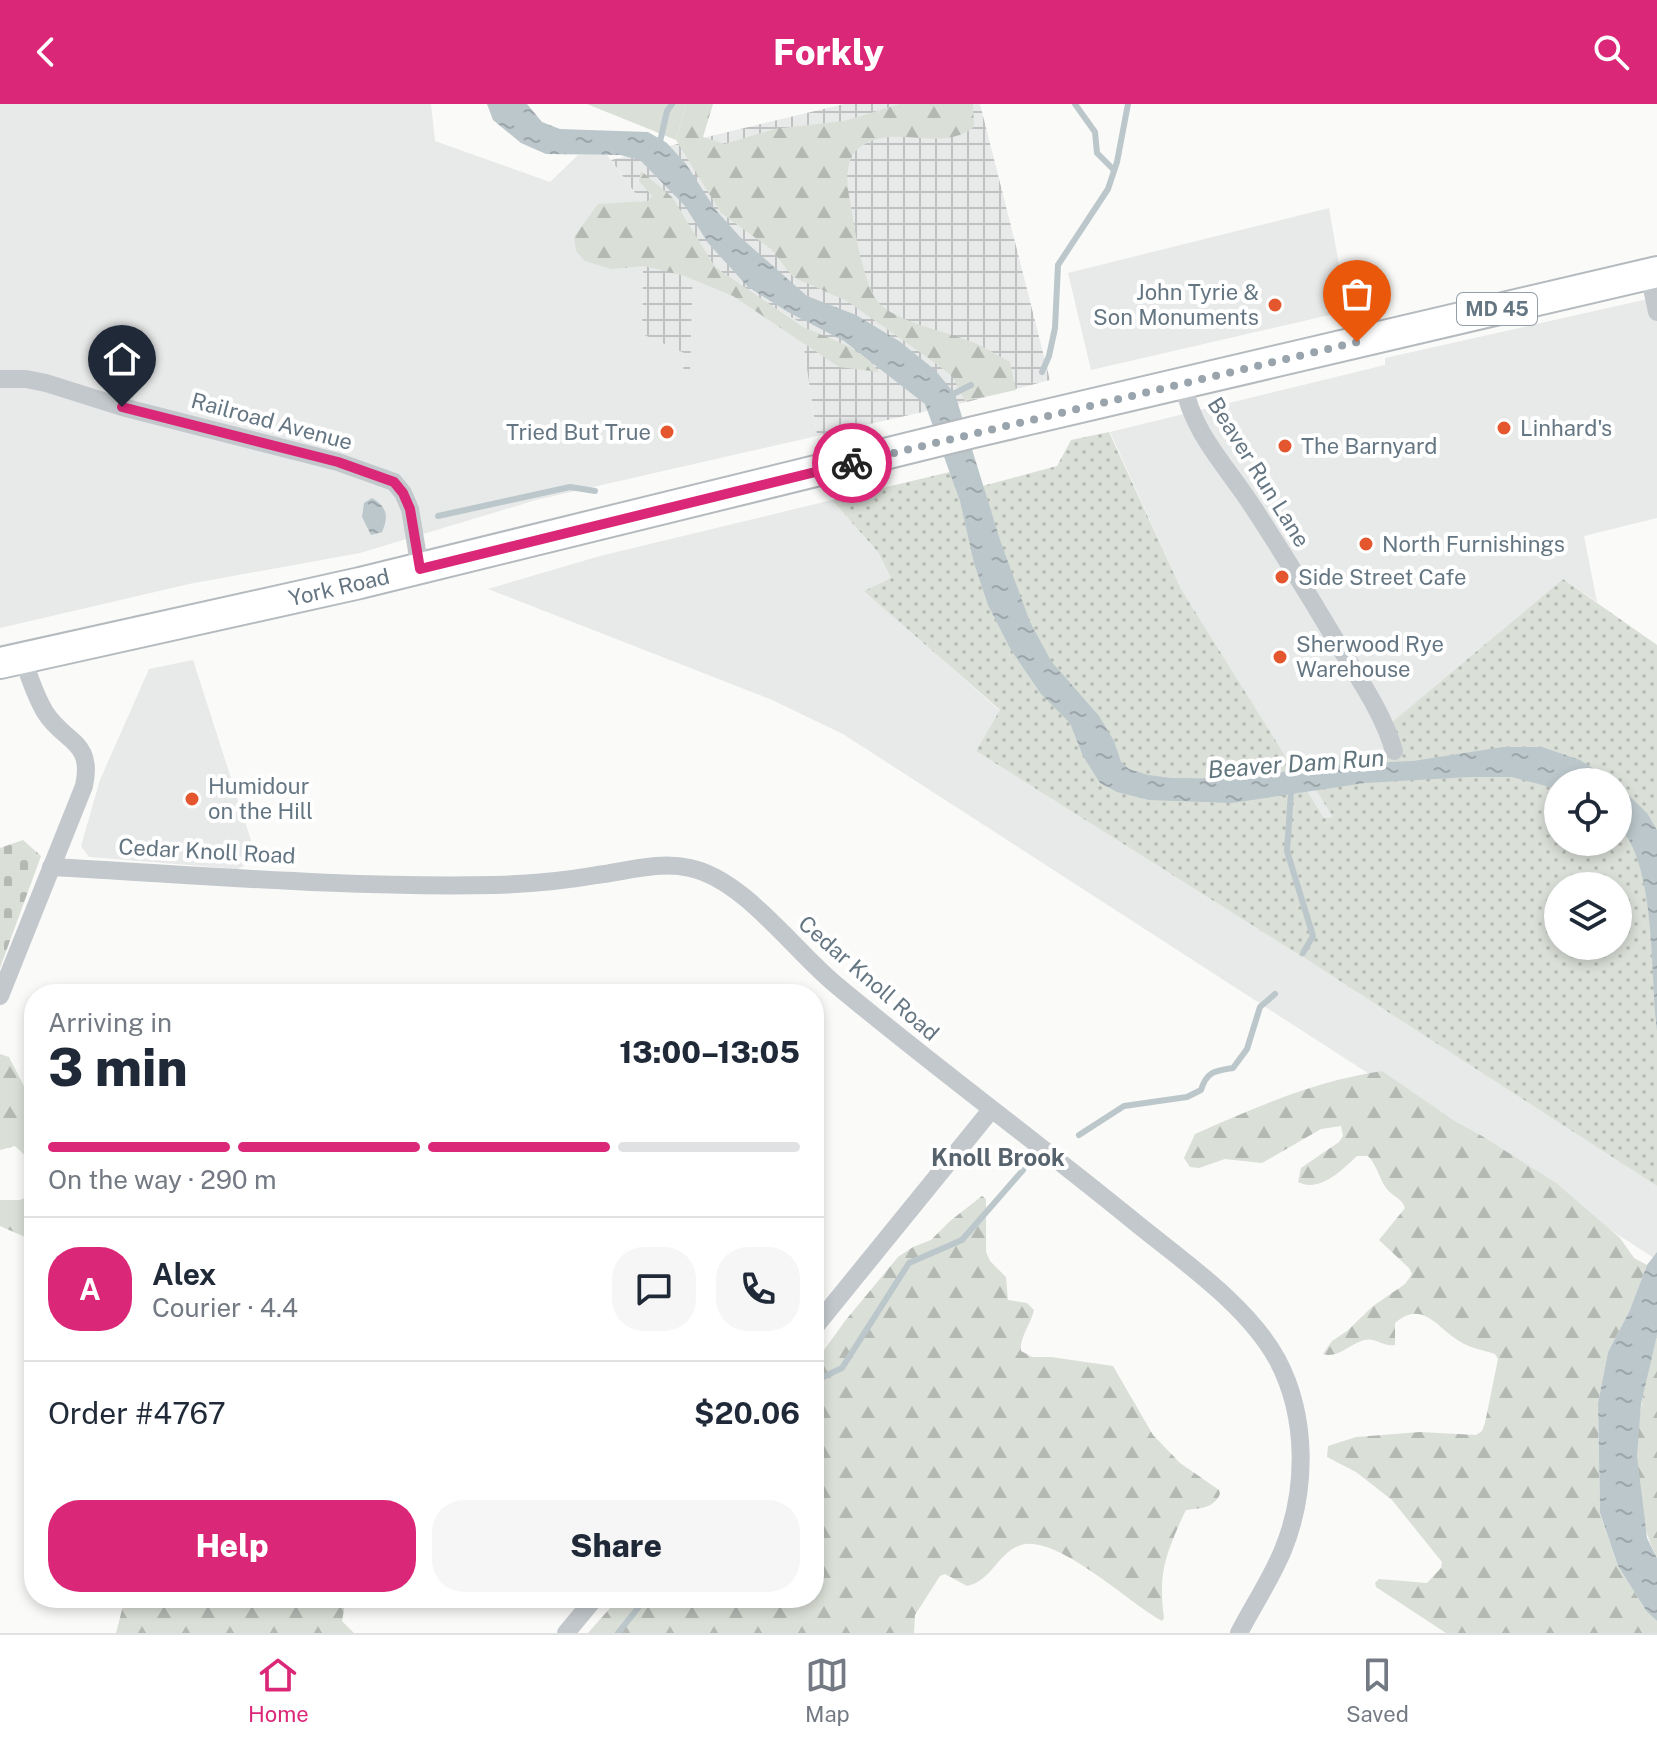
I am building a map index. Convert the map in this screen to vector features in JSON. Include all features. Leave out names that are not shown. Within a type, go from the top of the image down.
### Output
[{"type":"main road","name":"York Road","points":[[11,661],[420,569],[974,432],[1653,273]]},
{"type":"street","points":[[1653,273],[1657,312]]},
{"type":"street","name":"Railroad Avenue","points":[[0,379],[46,383],[122,407],[338,462],[394,482],[410,509],[420,569]]},
{"type":"street","name":"Beaver Run Lane","points":[[1183,383],[1189,410],[1198,429],[1250,503],[1323,618],[1382,720],[1394,751]]},
{"type":"street","points":[[0,996],[84,786],[86,760],[75,740],[55,725],[35,691],[11,661]]},
{"type":"street","name":"Cedar Knoll Road","points":[[51,867],[410,885],[534,883],[671,865],[713,875],[736,890],[829,979],[1214,1286],[1255,1328],[1277,1360],[1290,1393],[1300,1432],[1302,1461],[1284,1548],[1239,1633]]},
{"type":"street","points":[[824,1316],[991,1110]]},
{"type":"street","points":[[566,1633],[587,1608]]},
{"type":"shaded area","points":[[0,104],[431,104],[435,141],[550,182],[578,155],[607,155],[644,205],[642,334],[684,353],[683,375],[693,265],[800,322],[817,436],[536,500],[360,553],[189,584],[0,628]]},
{"type":"shaded area","points":[[844,104],[980,104],[1050,380],[817,436],[800,322],[693,266],[690,373],[683,375],[684,353],[642,334],[644,205],[611,160]]},
{"type":"shaded area","points":[[1329,208],[1347,311],[1091,370],[1068,273]]},
{"type":"shaded area","points":[[1657,297],[1657,518],[1584,536],[1597,602],[1563,579],[1391,723],[1392,751],[1300,764],[1334,817],[1324,818],[1181,589],[1110,432],[1385,365],[1385,358]]},
{"type":"shaded area","points":[[832,500],[878,552],[891,578],[865,591],[1000,711],[976,751],[1657,1186],[1657,1260],[843,734],[772,700],[488,589],[600,556]]},
{"type":"shaded area","points":[[193,660],[257,859],[238,869],[89,857],[81,846],[100,780],[149,669]]},
{"type":"green space","points":[[587,104],[686,104],[676,140]]},
{"type":"green space","points":[[686,104],[713,104],[703,137],[725,144],[774,129],[844,121],[900,104],[973,104],[974,127],[962,134],[935,139],[880,138],[860,147],[849,166],[849,196],[865,272],[881,305],[904,319],[972,342],[1010,362],[1016,390],[965,401],[952,376],[931,360],[847,301],[793,277],[771,249],[721,213],[676,140]]},
{"type":"green space","points":[[641,171],[672,197],[715,267],[803,327],[848,346],[870,361],[879,372],[839,367],[733,296],[685,276],[644,266],[611,269],[585,261],[576,251],[574,237],[598,204],[648,201],[652,196],[639,181]]},
{"type":"green space","points":[[1109,432],[1181,589],[1324,818],[1333,817],[1299,763],[1391,751],[1391,723],[1563,579],[1657,645],[1657,1186],[976,751],[1000,710],[864,591],[891,578],[878,552],[832,500],[954,471],[964,491],[1057,466],[1071,440]]},
{"type":"green space","points":[[23,840],[41,856],[0,968],[0,848]]},
{"type":"green space","points":[[0,1054],[9,1057],[24,1086],[24,1155],[15,1146],[0,1150]]},
{"type":"green space","points":[[1382,1071],[1456,1122],[1556,1183],[1620,1238],[1634,1258],[1647,1265],[1629,1312],[1608,1352],[1598,1403],[1600,1514],[1618,1566],[1647,1612],[1657,1621],[1657,1633],[1446,1633],[1376,1587],[1379,1579],[1427,1583],[1441,1568],[1442,1562],[1392,1500],[1356,1472],[1327,1457],[1328,1446],[1356,1437],[1420,1432],[1476,1435],[1485,1423],[1498,1359],[1495,1354],[1459,1341],[1429,1318],[1414,1314],[1395,1323],[1395,1345],[1368,1339],[1333,1354],[1323,1354],[1332,1341],[1405,1284],[1412,1274],[1379,1240],[1405,1208],[1386,1188],[1368,1156],[1357,1156],[1338,1173],[1314,1185],[1298,1182],[1301,1168],[1339,1142],[1343,1136],[1341,1126],[1321,1129],[1262,1163],[1225,1159],[1199,1168],[1190,1167],[1184,1158],[1195,1134],[1309,1088]]},
{"type":"green space","points":[[982,1196],[986,1199],[986,1252],[990,1261],[1006,1277],[1008,1300],[1027,1303],[1034,1310],[1021,1351],[1032,1357],[1113,1366],[1153,1435],[1180,1463],[1219,1490],[1217,1499],[1210,1505],[1186,1510],[1177,1530],[1167,1554],[1163,1577],[1162,1621],[1093,1572],[1054,1550],[1036,1544],[1013,1549],[983,1578],[967,1586],[945,1574],[940,1576],[915,1615],[914,1633],[588,1633],[610,1608],[824,1608],[824,1350],[898,1257],[931,1240]]},
{"type":"green space","points":[[24,1198],[24,1237],[0,1226],[0,1200]]},
{"type":"green space","points":[[1657,1335],[1657,1558],[1640,1505],[1637,1447],[1644,1389]]},
{"type":"green space","points":[[122,1608],[344,1608],[342,1621],[354,1633],[116,1633]]},
{"type":"water","name":"Beaver Dam Run","points":[[487,104],[527,104],[542,122],[560,129],[648,132],[667,143],[686,164],[715,209],[740,237],[807,296],[856,315],[899,341],[935,370],[955,394],[1000,540],[1030,622],[1051,661],[1099,716],[1114,741],[1121,762],[1129,769],[1171,778],[1250,779],[1292,770],[1413,761],[1503,747],[1542,747],[1580,760],[1592,768],[1544,768],[1544,785],[1512,777],[1469,777],[1365,783],[1232,803],[1149,800],[1117,792],[1100,783],[1083,756],[1070,723],[1041,694],[1011,650],[988,605],[974,563],[960,501],[925,404],[844,341],[748,287],[708,243],[685,206],[640,160],[620,155],[546,154],[521,143],[493,120]]},
{"type":"water","points":[[372,498],[384,508],[386,521],[382,532],[371,535],[362,517],[364,503]]},
{"type":"water","points":[[1632,799],[1647,813],[1657,830],[1657,1031],[1650,922],[1640,866],[1632,846]]},
{"type":"water","points":[[1657,1252],[1657,1335],[1641,1404],[1637,1456],[1647,1538],[1657,1558],[1657,1621],[1647,1612],[1618,1566],[1600,1513],[1598,1403],[1608,1352],[1629,1312],[1647,1265]]},
{"type":"waterway","points":[[659,146],[667,111],[672,104]]},
{"type":"waterway","points":[[1075,104],[1095,132],[1097,153],[1114,170]]},
{"type":"waterway","points":[[1042,372],[1055,328],[1058,265],[1108,189],[1117,162],[1128,104]]},
{"type":"waterway","points":[[949,396],[971,385]]},
{"type":"waterway","points":[[438,516],[570,487],[595,491]]},
{"type":"waterway","points":[[1291,792],[1287,851],[1313,936],[1303,953]]},
{"type":"waterway","points":[[1079,1135],[1124,1106],[1187,1097],[1201,1090],[1212,1073],[1233,1068],[1247,1049],[1260,1007],[1275,994]]},
{"type":"waterway","points":[[824,1377],[842,1368],[909,1263],[962,1240],[1023,1170]]},
{"type":"waterway","points":[[618,1633],[638,1608]]},
{"type":"way so far","points":[[852,463],[1357,342]]},
{"type":"place","name":"John Tyrie & Son Monuments","points":[[1275,305]]},
{"type":"place","name":"Linhard's","points":[[1504,428]]},
{"type":"place","name":"Tried But True","points":[[667,432]]},
{"type":"place","name":"The Barnyard","points":[[1285,446]]},
{"type":"place","name":"North Furnishings","points":[[1366,544]]},
{"type":"place","name":"Side Street Cafe","points":[[1282,577]]},
{"type":"place","name":"Sherwood Rye Warehouse","points":[[1280,657]]},
{"type":"place","name":"Humidour on the Hill","points":[[192,799]]},
{"type":"district","name":"Knoll Brook","points":[[998,1158]]},
{"type":"route","points":[[122,407],[338,462],[394,482],[410,509],[420,569],[852,463]]}]
